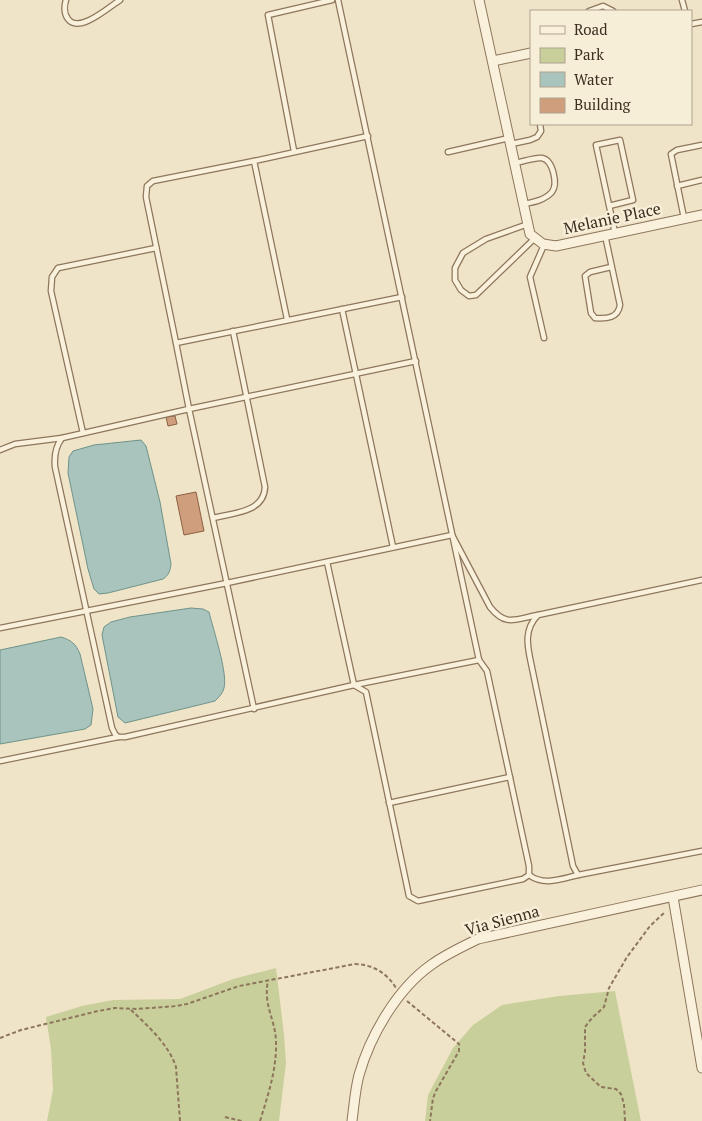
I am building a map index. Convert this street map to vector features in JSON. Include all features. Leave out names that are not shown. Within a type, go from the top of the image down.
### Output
[{"type":"street","points":[[479,0],[528,224],[533,236]]},
{"type":"street","points":[[493,61],[530,54]]},
{"type":"street","name":"Melanie Place","points":[[533,236],[545,244],[556,246],[702,214]]},
{"type":"street","name":"Via Sienna","points":[[352,1121],[358,1077],[368,1048],[384,1018],[408,985],[430,965],[454,950],[478,939],[702,890]]},
{"type":"street","points":[[673,897],[702,1068]]},
{"type":"lane","points":[[66,0],[66,17],[70,22],[79,24],[86,22],[120,0]]},
{"type":"lane","points":[[294,151],[268,15],[332,0]]},
{"type":"lane","points":[[338,0],[479,660],[487,671],[529,866],[529,875]]},
{"type":"lane","points":[[592,10],[602,6],[611,10]]},
{"type":"lane","points":[[448,152],[537,136],[541,131],[540,125]]},
{"type":"lane","points":[[254,709],[156,248],[146,197],[147,186],[153,181],[368,136]]},
{"type":"lane","points":[[609,206],[633,200],[620,140],[596,145],[609,206],[615,233]]},
{"type":"lane","points":[[684,218],[671,154],[678,150],[702,145]]},
{"type":"lane","points":[[515,163],[541,158],[547,160],[551,166],[555,184],[554,190],[548,196],[541,200],[524,204]]},
{"type":"lane","points":[[254,161],[287,319]]},
{"type":"lane","points":[[677,186],[702,180]]},
{"type":"lane","points":[[528,224],[486,239],[463,253],[455,268],[455,280],[461,290],[469,296],[476,296],[533,236]]},
{"type":"lane","points":[[605,235],[612,267],[620,305],[619,311],[615,315],[603,319],[595,318],[591,313],[585,276],[590,272],[612,267]]},
{"type":"lane","points":[[544,338],[530,277],[545,244]]},
{"type":"lane","points":[[83,433],[51,291],[52,277],[58,268],[156,248]]},
{"type":"lane","points":[[176,344],[287,319],[402,297]]},
{"type":"lane","points":[[342,309],[393,547]]},
{"type":"lane","points":[[212,518],[257,506],[265,496],[265,487],[233,331]]},
{"type":"lane","points":[[0,450],[15,444],[62,438],[416,361]]},
{"type":"lane","points":[[62,438],[54,457],[55,467],[112,728],[118,737]]},
{"type":"lane","points":[[0,628],[227,583],[452,535]]},
{"type":"lane","points":[[452,535],[490,607],[498,617],[508,621],[702,580]]},
{"type":"lane","points":[[327,562],[354,686]]},
{"type":"lane","points":[[538,615],[532,621],[527,631],[528,645],[572,866],[578,876]]},
{"type":"lane","points":[[0,761],[125,737],[479,660]]},
{"type":"lane","points":[[354,686],[366,692],[409,896],[418,901],[524,879],[529,875]]},
{"type":"lane","points":[[390,803],[510,777]]},
{"type":"lane","points":[[529,875],[539,881],[547,882],[702,851]]},
{"type":"path","points":[[625,1121],[624,1104],[621,1094],[616,1089],[601,1087],[586,1073],[583,1063],[585,1027],[604,1007],[609,988],[627,957],[650,926],[664,913]]},
{"type":"path","points":[[0,1038],[21,1030],[67,1018],[115,1008],[163,1008],[187,1004],[239,986],[355,964],[369,965],[383,972],[413,1007],[459,1044],[459,1051],[433,1098],[430,1121]]},
{"type":"path","points":[[260,1121],[270,1088],[276,1054],[276,1035],[265,994],[268,980]]},
{"type":"path","points":[[130,1009],[169,1051],[174,1060],[180,1121]]},
{"type":"path","points":[[225,1117],[242,1121]]},
{"type":"green space","points":[[276,968],[286,1063],[279,1121],[47,1121],[53,1090],[51,1049],[46,1017],[82,1006],[113,1000],[180,999],[233,979]]},
{"type":"green space","points":[[615,991],[641,1121],[425,1121],[428,1095],[453,1048],[473,1025],[502,1005],[559,996]]},
{"type":"water","points":[[141,440],[146,446],[160,502],[171,564],[170,569],[163,579],[99,594],[94,589],[88,569],[68,473],[69,457],[73,451],[94,445]]},
{"type":"water","points":[[191,608],[203,609],[209,612],[224,672],[223,692],[215,701],[125,723],[118,717],[102,635],[104,627],[111,622],[130,617]]},
{"type":"water","points":[[61,637],[73,643],[80,654],[93,709],[91,725],[85,729],[0,744],[0,650]]},
{"type":"building","points":[[175,416],[177,424],[168,426],[166,417]]},
{"type":"building","points":[[196,492],[204,531],[184,535],[176,496]]}]
